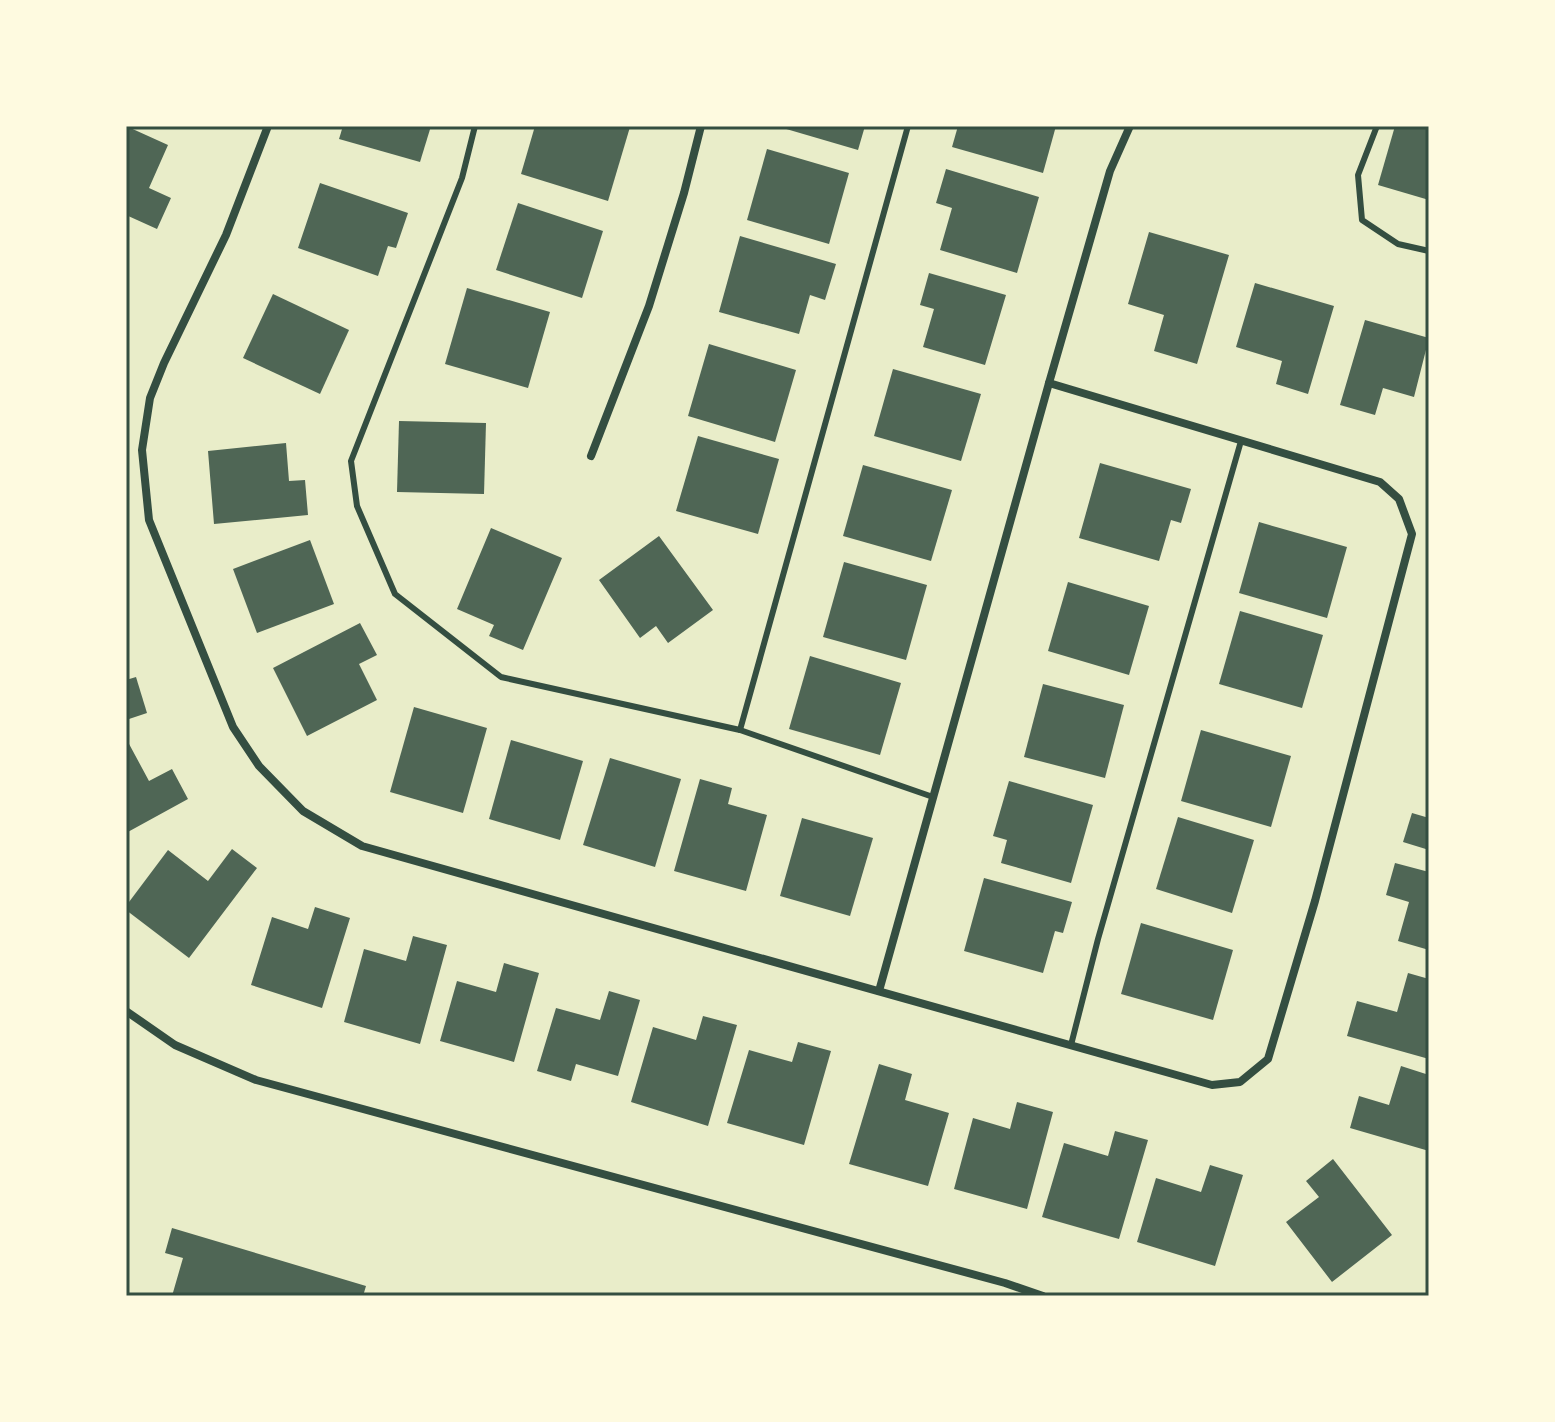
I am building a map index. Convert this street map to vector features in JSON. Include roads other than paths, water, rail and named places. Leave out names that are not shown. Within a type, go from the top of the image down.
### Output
[{"type":"street","points":[[268,126],[226,235],[150,398],[142,450],[149,520],[233,727],[259,766],[303,811],[362,846],[1212,1085],[1240,1082],[1268,1059],[1315,901],[1412,534],[1399,499],[1380,482],[1049,383]]},
{"type":"street","points":[[591,456],[649,306],[701,126]]},
{"type":"street","points":[[879,991],[1110,171],[1130,126]]},
{"type":"street","points":[[126,1011],[175,1045],[256,1080],[1005,1283],[1043,1296]]},
{"type":"lane","points":[[475,126],[462,178],[351,461],[357,506],[395,594],[501,677],[740,730],[933,797]]},
{"type":"lane","points":[[740,730],[908,126]]},
{"type":"lane","points":[[1377,126],[1358,175],[1362,220],[1398,244],[1429,251]]},
{"type":"lane","points":[[1071,1045],[1098,939],[1241,441]]}]
